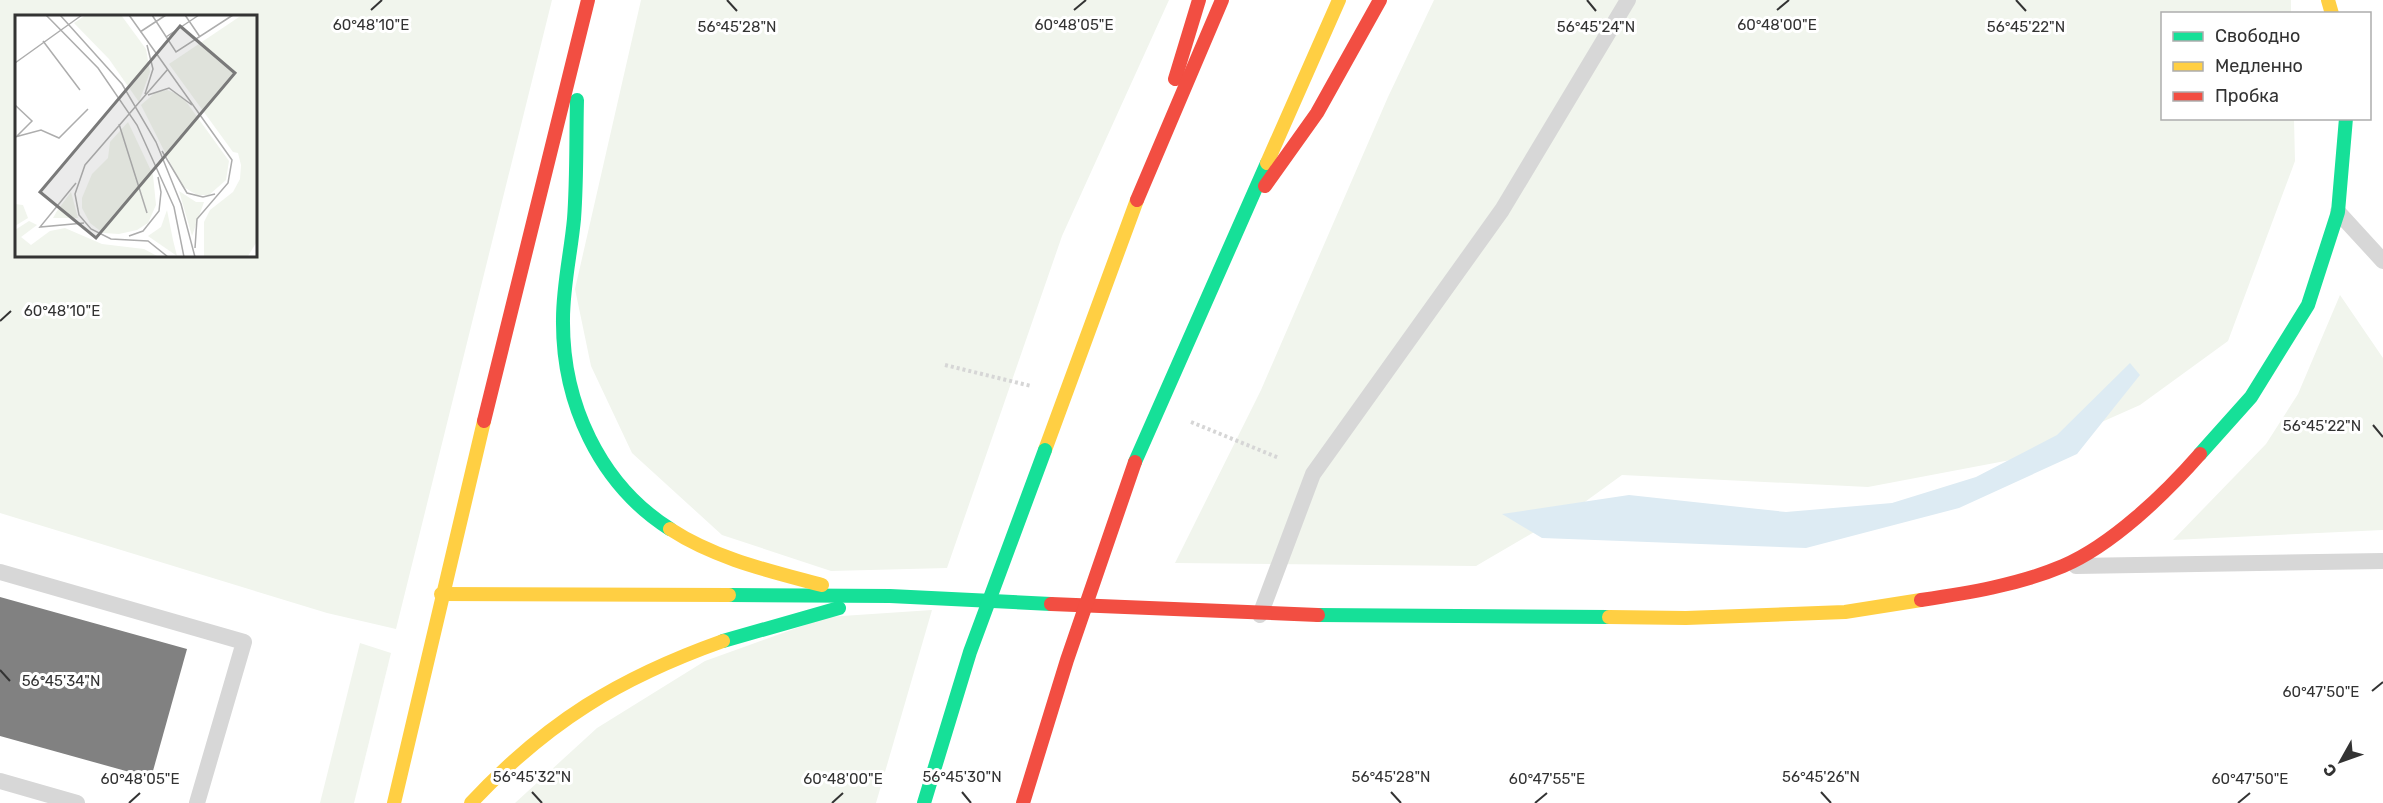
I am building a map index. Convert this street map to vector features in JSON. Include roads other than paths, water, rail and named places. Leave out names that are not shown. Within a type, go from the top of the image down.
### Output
[{"type":"main road","points":[[394,803],[441,594],[588,0]]},
{"type":"main road","points":[[1146,175],[1199,0]]},
{"type":"main road","points":[[924,803],[970,652],[1064,394],[1146,175],[1222,0]]},
{"type":"main road","points":[[1023,803],[1067,660],[1135,462],[1339,0]]},
{"type":"main road","points":[[1239,224],[1317,113],[1380,0]]},
{"type":"main road","points":[[579,39],[574,216],[563,318],[564,346],[577,414],[594,451],[618,485],[641,508],[683,538],[726,558],[861,596]]},
{"type":"main road","points":[[441,594],[890,596],[1260,615],[1451,619],[1686,618],[1845,612],[1978,591],[2063,566],[2093,549],[2163,496],[2252,397],[2308,305],[2338,212],[2346,120]]},
{"type":"main road","points":[[471,803],[523,750],[556,722],[606,690],[667,662],[733,639],[807,615],[890,596]]},
{"type":"lane","points":[[1260,615],[1313,474],[1502,210],[1628,0]]},
{"type":"lane","points":[[2338,212],[2383,261]]},
{"type":"lane","points":[[2063,566],[2383,561]]},
{"type":"lane","points":[[0,572],[244,642],[197,803]]},
{"type":"lane","points":[[0,781],[77,803]]}]
